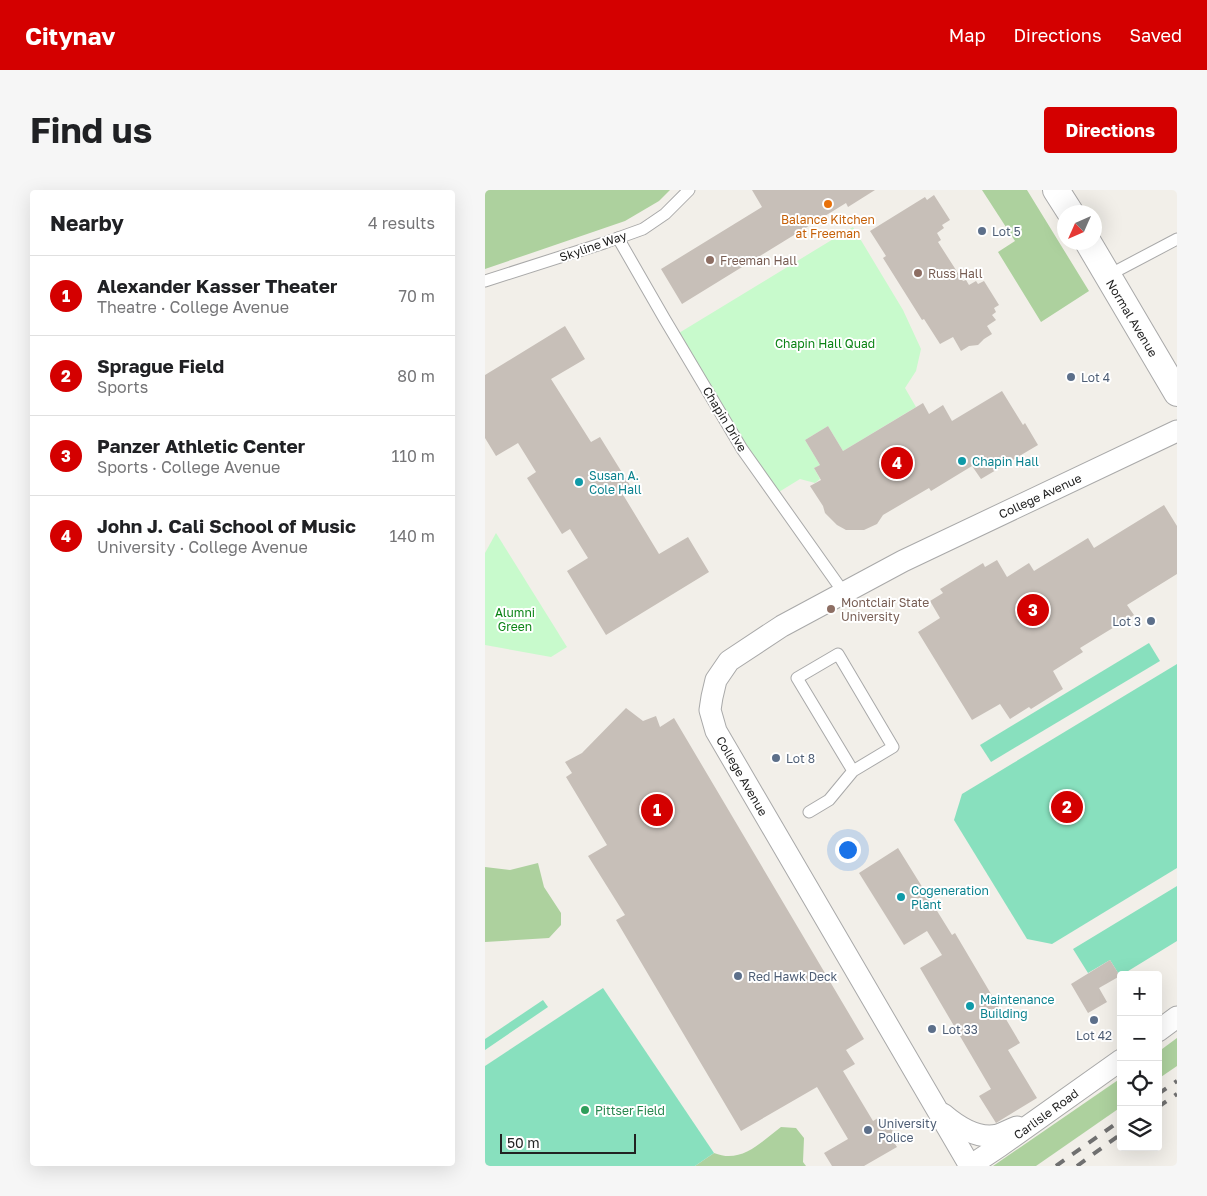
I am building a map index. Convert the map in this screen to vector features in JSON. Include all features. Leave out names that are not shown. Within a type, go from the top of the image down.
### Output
[{"type":"street","points":[[1056,190],[1066,205]]},
{"type":"street","name":"Normal Avenue","points":[[1092,250],[1177,393]]},
{"type":"street","name":"College Avenue","points":[[970,1166],[716,731],[711,710],[716,680],[729,660],[782,626],[903,561],[1177,430]]},
{"type":"street","points":[[1162,1028],[1177,1017]]},
{"type":"street","name":"Carlisle Road","points":[[970,1166],[1120,1061]]},
{"type":"street","points":[[937,1109],[961,1128],[988,1136],[998,1135],[1045,1115]]},
{"type":"lane","name":"Skyline Way","points":[[485,281],[643,229],[665,214],[689,190]]},
{"type":"lane","name":"Chapin Drive","points":[[618,238],[663,318],[742,450],[844,593]]},
{"type":"lane","points":[[1107,276],[1177,239]]},
{"type":"lane","points":[[809,812],[829,800],[853,771],[893,747],[838,654],[797,678],[853,771]]},
{"type":"green space","points":[[485,190],[670,190],[659,201],[625,221],[485,269]]},
{"type":"green space","points":[[982,190],[1027,190],[1057,239],[1057,250],[1064,250],[1089,291],[1041,322],[998,252],[1015,241]]},
{"type":"green space","name":"Chapin Hall Quad","points":[[853,227],[903,310],[921,349],[916,371],[905,388],[916,407],[843,451],[828,426],[805,440],[820,465],[814,468],[820,479],[815,483],[800,479],[774,495],[674,336]]},
{"type":"green space","name":"Alumni Green","points":[[496,533],[567,647],[551,657],[485,645],[485,553]]},
{"type":"green space","points":[[1149,643],[1160,661],[991,762],[980,745]]},
{"type":"green space","points":[[1177,664],[1177,868],[1052,944],[1027,939],[954,820],[962,794]]},
{"type":"green space","points":[[538,863],[544,887],[561,913],[561,925],[549,938],[485,942],[485,867],[510,870]]},
{"type":"green space","points":[[1177,886],[1177,941],[1128,971],[1117,971],[1110,960],[1088,973],[1073,949]]},
{"type":"green space","name":"Pittser Field","points":[[603,988],[714,1153],[695,1166],[485,1166],[485,1066]]},
{"type":"green space","points":[[543,1000],[548,1007],[485,1050],[485,1039]]},
{"type":"green space","points":[[1177,1038],[1177,1066],[1162,1076],[1162,1061],[1162,1049]]},
{"type":"green space","points":[[1117,1081],[1117,1110],[1036,1166],[993,1166]]},
{"type":"green space","points":[[781,1127],[796,1128],[804,1138],[803,1162],[806,1166],[695,1166],[714,1153],[724,1156],[742,1154],[758,1145]]},
{"type":"building","name":"Freeman Hall","points":[[752,190],[875,190],[848,207],[846,203],[682,304],[661,269],[762,207]]},
{"type":"building","name":"Russ Hall","points":[[934,195],[950,220],[942,225],[944,228],[937,233],[941,240],[938,242],[963,281],[966,280],[969,285],[976,281],[978,284],[984,281],[999,305],[994,308],[996,312],[992,315],[996,320],[987,326],[992,334],[978,345],[969,346],[961,351],[953,337],[940,344],[924,319],[922,320],[883,258],[886,256],[870,231],[925,197],[927,200]]},
{"type":"building","name":"Susan A. Cole Hall","points":[[565,326],[585,359],[551,379],[591,442],[600,437],[631,487],[622,493],[659,554],[688,537],[709,572],[606,635],[567,571],[588,558],[570,529],[562,534],[527,478],[536,472],[518,443],[496,456],[485,438],[485,375]]},
{"type":"building","name":"Chapin Hall","points":[[1002,391],[1038,445],[981,479],[972,466],[931,491],[929,488],[883,515],[877,524],[864,530],[846,530],[837,525],[825,513],[823,506],[810,486],[821,480],[814,468],[820,465],[805,440],[828,426],[843,451],[923,403],[929,414],[943,405],[952,421]]},
{"type":"building","points":[[1164,505],[1177,526],[1177,574],[1127,605],[1134,615],[1080,648],[1083,652],[1053,671],[1063,689],[1031,709],[1029,707],[1010,719],[1000,704],[972,720],[918,632],[940,618],[930,601],[943,593],[940,589],[983,563],[985,567],[997,560],[1007,577],[1029,563],[1034,571],[1088,538],[1094,548]]},
{"type":"building","points":[[626,708],[643,721],[656,716],[660,727],[674,718],[864,1039],[846,1050],[855,1064],[843,1071],[873,1121],[878,1118],[890,1124],[893,1128],[891,1138],[897,1147],[864,1166],[832,1166],[824,1153],[848,1139],[817,1087],[741,1131],[616,920],[625,915],[588,856],[607,845],[566,777],[572,773],[565,762],[582,753]]},
{"type":"building","name":"Maintenance Building","points":[[898,848],[952,935],[955,933],[1020,1043],[1008,1050],[1037,1098],[996,1123],[979,1096],[991,1089],[920,968],[942,955],[927,931],[904,945],[859,873]]},
{"type":"building","points":[[1110,960],[1117,971],[1117,978],[1099,988],[1107,1002],[1088,1013],[1071,984]]},
{"type":"railway","points":[[1162,1091],[1177,1081]]},
{"type":"railway","points":[[1159,1106],[1177,1094]]},
{"type":"railway","points":[[1056,1166],[1117,1123]]},
{"type":"railway","points":[[1077,1166],[1117,1137]]},
{"type":"place","name":"Balance Kitchen at Freeman","points":[[828,204]]},
{"type":"place","name":"Lot 5","points":[[982,231]]},
{"type":"place","name":"Freeman Hall","points":[[710,260]]},
{"type":"place","name":"Russ Hall","points":[[918,273]]},
{"type":"place","name":"Lot 4","points":[[1071,377]]},
{"type":"place","name":"Chapin Hall","points":[[962,461]]},
{"type":"place","name":"John J. Cali School of Music","points":[[897,463]]},
{"type":"place","name":"Susan A. Cole Hall","points":[[579,482]]},
{"type":"place","name":"Montclair State University","points":[[831,609]]},
{"type":"place","name":"Panzer Athletic Center","points":[[1033,610]]},
{"type":"place","name":"Lot 3","points":[[1151,621]]},
{"type":"place","name":"Lot 8","points":[[776,758]]},
{"type":"place","name":"Sprague Field","points":[[1067,807]]},
{"type":"place","name":"Alexander Kasser Theater","points":[[657,810]]},
{"type":"place","name":"Cogeneration Plant","points":[[901,897]]},
{"type":"place","name":"Red Hawk Deck","points":[[738,976]]},
{"type":"place","name":"Maintenance Building","points":[[970,1006]]},
{"type":"place","name":"Lot 42","points":[[1094,1020]]},
{"type":"place","name":"Lot 33","points":[[932,1029]]},
{"type":"place","name":"Pittser Field","points":[[585,1110]]},
{"type":"place","name":"University Police","points":[[868,1130]]}]
